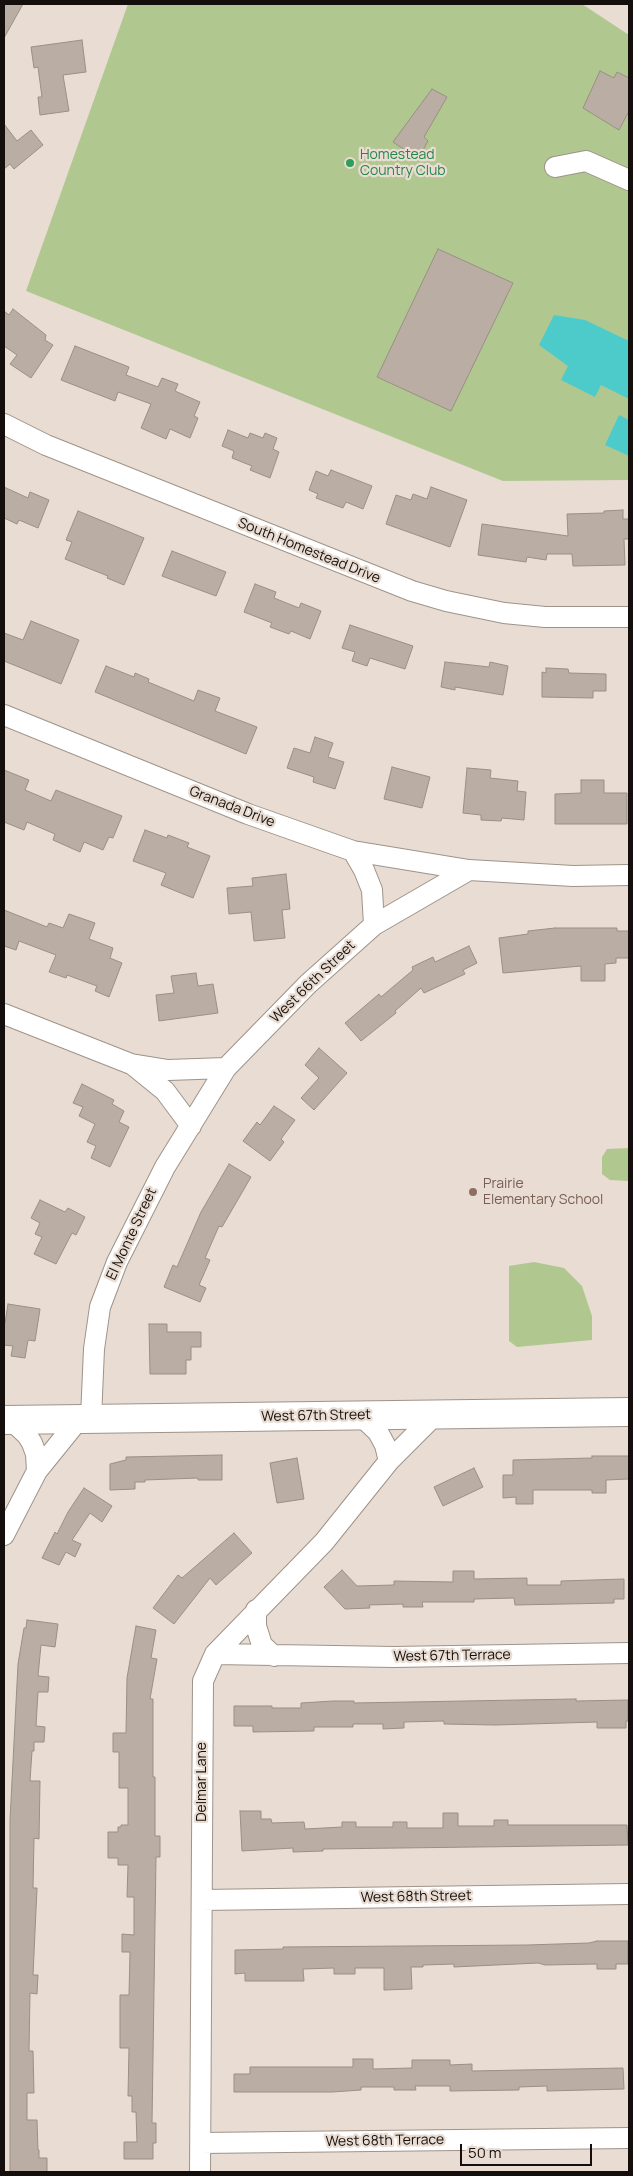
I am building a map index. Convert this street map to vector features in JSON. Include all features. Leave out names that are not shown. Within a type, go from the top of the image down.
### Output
[{"type":"street","points":[[555,167],[586,161],[629,180]]},
{"type":"street","name":"South Homestead Drive","points":[[4,424],[46,445],[412,591],[446,601],[504,613],[545,617],[629,617]]},
{"type":"street","name":"Granada Drive","points":[[4,715],[248,814],[353,851],[469,870]]},
{"type":"street","points":[[353,851],[364,870],[372,890],[374,926]]},
{"type":"street","points":[[469,870],[573,876],[629,875]]},
{"type":"street","name":"West 66th Street","points":[[226,1068],[308,984],[374,926],[469,870]]},
{"type":"street","points":[[4,1014],[131,1064],[168,1070],[226,1068]]},
{"type":"street","points":[[131,1064],[165,1091],[191,1126]]},
{"type":"street","name":"El Monte Street","points":[[85,1419],[100,1307],[116,1262],[165,1167],[226,1068]]},
{"type":"street","name":"West 67th Street","points":[[7,1420],[629,1412]]},
{"type":"street","name":"Delmar Lane","points":[[200,2172],[203,1681],[215,1654],[324,1542],[389,1461],[436,1414]]},
{"type":"street","points":[[360,1415],[378,1432],[385,1445],[389,1461]]},
{"type":"street","points":[[4,1535],[37,1471],[85,1419]]},
{"type":"street","points":[[7,1420],[27,1434],[36,1454],[37,1471]]},
{"type":"street","points":[[256,1610],[256,1626],[262,1645],[274,1656]]},
{"type":"street","name":"West 67th Terrace","points":[[215,1654],[394,1657],[629,1654]]},
{"type":"street","name":"West 68th Street","points":[[202,1900],[629,1894]]},
{"type":"street","name":"West 68th Terrace","points":[[200,2142],[629,2138]]},
{"type":"green space","name":"Homestead Country Club","points":[[128,4],[582,4],[629,35],[629,480],[503,481],[26,291]]},
{"type":"green space","points":[[629,1148],[629,1181],[610,1180],[602,1174],[602,1157],[607,1149]]},
{"type":"green space","points":[[534,1262],[564,1268],[582,1286],[592,1316],[592,1340],[517,1347],[509,1341],[509,1266]]},
{"type":"water","points":[[554,315],[585,320],[629,341],[629,399],[601,385],[595,397],[561,380],[568,366],[539,345]]},
{"type":"water","points":[[619,415],[629,420],[629,456],[605,445]]},
{"type":"building","points":[[4,4],[23,4],[4,38]]},
{"type":"building","points":[[82,40],[86,72],[63,75],[69,111],[40,115],[38,97],[42,97],[38,67],[34,68],[31,47]]},
{"type":"building","points":[[600,71],[614,78],[617,72],[629,78],[629,111],[619,130],[583,108]]},
{"type":"building","points":[[432,89],[447,97],[424,137],[428,141],[418,159],[393,142]]},
{"type":"building","points":[[4,124],[17,141],[31,130],[43,145],[14,169],[10,164],[4,169]]},
{"type":"building","points":[[438,249],[513,283],[451,411],[377,377]]},
{"type":"building","points":[[13,309],[46,335],[45,340],[53,345],[31,378],[10,364],[17,355],[4,346],[4,311],[9,315]]},
{"type":"building","points":[[75,346],[129,367],[126,375],[158,387],[162,378],[178,384],[175,391],[200,402],[194,416],[198,418],[190,438],[170,429],[166,439],[141,428],[151,404],[118,392],[115,401],[61,380]]},
{"type":"building","points":[[228,430],[248,438],[250,433],[263,438],[265,433],[277,438],[273,449],[279,452],[270,478],[250,470],[252,466],[232,458],[234,451],[222,446]]},
{"type":"building","points":[[331,470],[372,486],[363,509],[346,502],[343,508],[316,498],[318,494],[309,490],[316,471],[328,476]]},
{"type":"building","points":[[4,487],[28,498],[30,492],[49,500],[38,528],[19,520],[17,524],[4,518]]},
{"type":"building","points":[[431,487],[467,500],[450,547],[386,524],[396,495],[411,500],[413,494],[427,499]]},
{"type":"building","points":[[623,510],[623,519],[629,519],[629,539],[624,539],[625,565],[573,566],[572,554],[547,554],[546,560],[527,557],[526,562],[478,555],[482,524],[568,536],[567,514],[604,513],[604,511]]},
{"type":"building","points":[[78,511],[144,538],[124,585],[107,578],[108,576],[65,559],[72,542],[66,540]]},
{"type":"building","points":[[172,551],[226,572],[216,596],[162,576]]},
{"type":"building","points":[[255,584],[276,592],[274,598],[299,608],[301,603],[321,611],[310,639],[291,631],[289,634],[270,627],[272,623],[244,612]]},
{"type":"building","points":[[31,621],[79,640],[61,684],[4,661],[4,633],[23,640]]},
{"type":"building","points":[[350,625],[413,646],[405,669],[370,658],[367,666],[352,661],[355,652],[342,648]]},
{"type":"building","points":[[445,662],[489,667],[490,662],[508,666],[503,695],[455,687],[455,690],[441,687]]},
{"type":"building","points":[[106,666],[134,677],[135,673],[149,679],[148,682],[194,701],[198,690],[220,698],[215,711],[257,727],[246,754],[95,692]]},
{"type":"building","points":[[546,668],[568,669],[569,673],[606,674],[606,691],[593,691],[593,698],[542,697],[542,672],[546,673]]},
{"type":"building","points":[[315,737],[333,743],[328,757],[344,762],[335,789],[313,782],[314,777],[287,768],[294,748],[310,753]]},
{"type":"building","points":[[392,767],[430,777],[422,808],[384,799]]},
{"type":"building","points":[[467,768],[491,770],[490,778],[518,781],[517,791],[526,792],[524,820],[502,818],[501,821],[481,820],[481,815],[463,813]]},
{"type":"building","points":[[4,770],[29,780],[25,790],[51,801],[56,790],[122,816],[113,838],[109,837],[103,850],[84,842],[80,852],[53,840],[55,834],[27,822],[24,830],[4,822]]},
{"type":"building","points":[[581,780],[604,780],[604,793],[627,793],[627,824],[555,824],[555,794],[581,793]]},
{"type":"building","points":[[145,830],[167,838],[168,835],[189,843],[187,847],[210,856],[193,898],[161,885],[166,873],[133,861]]},
{"type":"building","points":[[286,874],[290,909],[282,910],[285,938],[254,941],[251,912],[229,914],[227,888],[253,886],[252,878]]},
{"type":"building","points":[[4,910],[47,927],[49,923],[63,928],[69,914],[95,923],[89,939],[113,948],[110,958],[122,963],[109,997],[95,991],[97,986],[67,975],[66,978],[49,972],[56,955],[19,941],[16,950],[4,946]]},
{"type":"building","points":[[555,928],[617,928],[617,931],[629,931],[629,958],[616,958],[616,963],[605,964],[605,981],[581,981],[581,966],[503,973],[499,938],[528,934],[528,931]]},
{"type":"building","points":[[469,946],[477,963],[463,970],[465,974],[424,993],[421,988],[395,1011],[396,1013],[361,1041],[345,1023],[379,994],[381,997],[413,970],[412,967],[433,957],[435,962]]},
{"type":"building","points":[[196,973],[198,986],[213,984],[218,1013],[159,1021],[156,995],[174,993],[171,976]]},
{"type":"building","points":[[319,1048],[347,1073],[314,1110],[301,1098],[319,1078],[305,1065]]},
{"type":"building","points":[[82,1084],[114,1100],[112,1104],[124,1111],[119,1122],[129,1127],[110,1167],[91,1158],[96,1146],[87,1142],[95,1124],[79,1116],[83,1107],[73,1103]]},
{"type":"building","points":[[274,1106],[295,1120],[281,1139],[284,1142],[270,1161],[243,1141],[257,1122],[260,1125]]},
{"type":"building","points":[[229,1164],[251,1177],[222,1227],[219,1226],[205,1258],[210,1260],[199,1285],[206,1288],[200,1302],[164,1287],[173,1265],[177,1267],[201,1212]]},
{"type":"building","points":[[40,1200],[65,1212],[68,1208],[85,1217],[76,1235],[72,1233],[56,1264],[34,1254],[42,1237],[35,1234],[40,1223],[31,1218]]},
{"type":"building","points":[[8,1304],[40,1309],[35,1341],[28,1340],[25,1358],[11,1356],[13,1346],[4,1345],[4,1323]]},
{"type":"building","points":[[149,1324],[167,1324],[167,1332],[201,1332],[201,1347],[191,1347],[191,1360],[186,1360],[186,1374],[150,1374]]},
{"type":"building","points":[[222,1455],[222,1480],[198,1480],[198,1478],[145,1480],[145,1482],[135,1482],[135,1489],[110,1490],[110,1464],[126,1460],[126,1457]]},
{"type":"building","points":[[592,1456],[629,1456],[629,1479],[606,1480],[606,1493],[592,1493],[592,1490],[533,1490],[533,1504],[516,1504],[516,1497],[503,1498],[503,1475],[513,1475],[513,1460],[592,1458]]},
{"type":"building","points":[[297,1458],[304,1499],[277,1503],[270,1463]]},
{"type":"building","points":[[474,1468],[483,1487],[443,1506],[434,1487]]},
{"type":"building","points":[[84,1488],[112,1506],[102,1522],[90,1513],[72,1540],[81,1544],[75,1557],[66,1552],[59,1565],[42,1558],[55,1532],[57,1534],[68,1512]]},
{"type":"building","points":[[234,1533],[252,1553],[216,1585],[210,1578],[174,1624],[153,1608],[178,1575],[182,1578]]},
{"type":"building","points":[[342,1570],[357,1586],[394,1585],[394,1581],[453,1582],[453,1571],[474,1571],[474,1579],[527,1578],[527,1585],[561,1585],[561,1581],[624,1579],[624,1599],[614,1599],[614,1603],[515,1605],[514,1598],[474,1599],[474,1602],[422,1602],[423,1607],[403,1607],[403,1604],[369,1605],[370,1608],[345,1609],[324,1587]]},
{"type":"building","points":[[27,1620],[58,1624],[55,1647],[41,1645],[38,1676],[49,1677],[48,1692],[38,1692],[36,1726],[45,1727],[44,1742],[34,1742],[30,1781],[40,1781],[39,1839],[34,1838],[33,1888],[37,1888],[33,1975],[38,1975],[37,1994],[30,1993],[29,2051],[33,2051],[34,2093],[27,2093],[27,2120],[37,2120],[39,2158],[47,2158],[47,2172],[10,2172],[10,1820],[18,1664]]},
{"type":"building","points":[[136,1626],[156,1630],[151,1658],[157,1659],[150,1699],[153,1699],[155,1836],[160,1836],[160,1857],[156,1857],[152,2123],[156,2123],[156,2143],[153,2143],[153,2159],[124,2159],[124,2142],[137,2142],[136,2112],[132,2112],[132,2096],[128,2096],[129,2048],[120,2048],[120,1995],[129,1995],[130,1952],[122,1952],[122,1934],[134,1935],[134,1897],[127,1897],[128,1865],[118,1865],[118,1858],[108,1858],[108,1832],[118,1832],[118,1827],[128,1825],[128,1788],[119,1788],[119,1752],[113,1752],[113,1733],[126,1733],[127,1678]]},
{"type":"building","points":[[576,1699],[576,1701],[628,1700],[626,1728],[597,1728],[597,1722],[495,1725],[444,1724],[444,1721],[404,1722],[404,1728],[383,1729],[383,1724],[353,1724],[353,1727],[314,1727],[314,1731],[253,1732],[253,1726],[234,1726],[234,1706],[301,1708],[301,1703],[333,1701],[354,1701],[354,1703]]},
{"type":"building","points":[[240,1811],[261,1811],[261,1819],[271,1819],[272,1823],[304,1822],[305,1829],[342,1827],[342,1822],[356,1822],[356,1827],[393,1827],[393,1822],[407,1822],[407,1828],[443,1828],[443,1813],[458,1813],[458,1826],[494,1826],[494,1820],[508,1820],[508,1825],[627,1825],[628,1845],[323,1849],[323,1851],[293,1852],[293,1848],[242,1851]]},
{"type":"building","points":[[597,1941],[628,1941],[628,1964],[616,1964],[616,1969],[597,1969],[597,1964],[545,1965],[538,1963],[454,1967],[454,1964],[423,1965],[423,1967],[411,1967],[412,1989],[384,1990],[384,1968],[355,1968],[355,1974],[334,1974],[334,1968],[303,1969],[304,1981],[245,1981],[245,1973],[235,1974],[235,1950],[283,1949],[283,1947],[527,1945],[589,1943]]},
{"type":"building","points":[[353,2059],[373,2059],[373,2069],[412,2068],[412,2060],[450,2060],[450,2065],[472,2064],[472,2071],[623,2068],[624,2089],[547,2091],[547,2086],[519,2087],[519,2090],[450,2091],[450,2086],[415,2086],[416,2090],[394,2090],[394,2087],[361,2087],[361,2090],[332,2092],[234,2092],[234,2074],[250,2074],[250,2067],[353,2067]]},
{"type":"place","name":"Homestead Country Club","points":[[350,163]]},
{"type":"place","name":"Prairie Elementary School","points":[[473,1192]]}]
